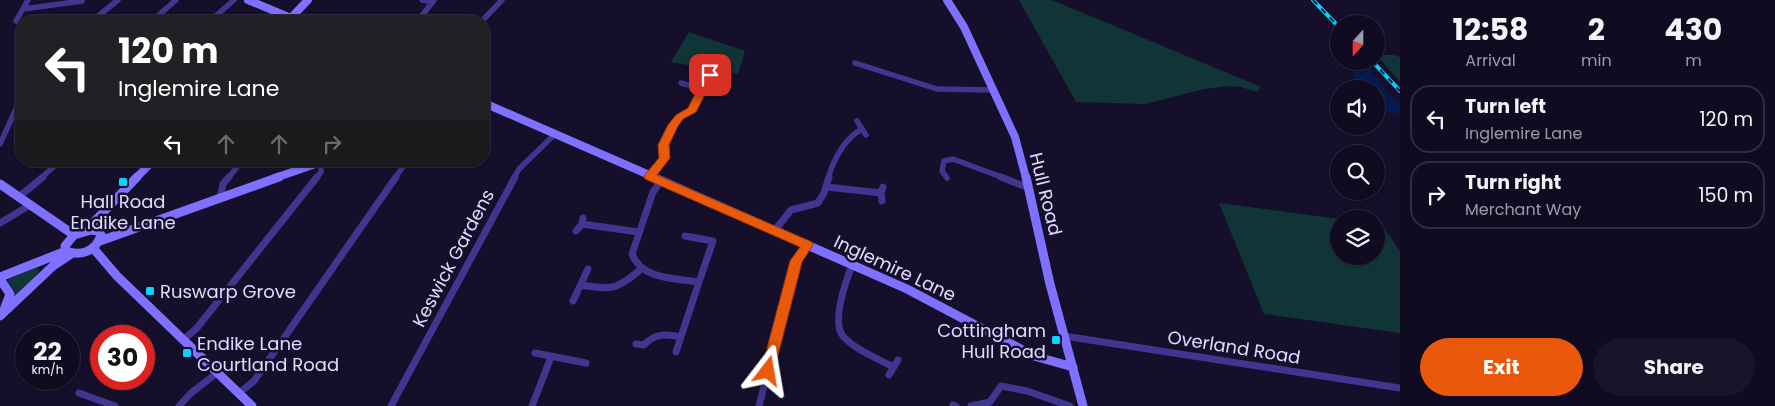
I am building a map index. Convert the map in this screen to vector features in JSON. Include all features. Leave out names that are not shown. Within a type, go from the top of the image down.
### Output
[{"type":"street","points":[[20,15],[28,0]]},
{"type":"street","points":[[99,15],[118,0]]},
{"type":"street","points":[[159,15],[176,0]]},
{"type":"street","points":[[217,15],[234,0]]},
{"type":"street","points":[[248,0],[281,15]]},
{"type":"street","points":[[296,15],[308,0]]},
{"type":"street","points":[[422,0],[434,1]]},
{"type":"street","points":[[488,15],[502,0]]},
{"type":"street","name":"Hull Road","points":[[947,0],[964,27],[1015,137],[1083,406]]},
{"type":"street","points":[[423,15],[434,1]]},
{"type":"street","points":[[23,9],[78,2]]},
{"type":"street","points":[[855,63],[937,89],[994,90]]},
{"type":"street","points":[[649,176],[664,158],[663,145],[674,125],[679,117],[692,110],[710,75]]},
{"type":"street","points":[[681,84],[703,89]]},
{"type":"street","name":"Inglemire Lane","points":[[490,106],[907,289],[1034,356],[1073,367]]},
{"type":"street","points":[[0,144],[15,111]]},
{"type":"street","points":[[775,230],[791,210],[818,203],[827,187],[834,161],[855,132],[864,132],[857,121]]},
{"type":"street","name":"Keswick Gardens","points":[[391,406],[518,169],[555,134]]},
{"type":"street","points":[[947,178],[942,171],[944,160],[953,159],[1029,188]]},
{"type":"street","points":[[20,196],[54,167]]},
{"type":"street","points":[[91,230],[92,225],[147,167]]},
{"type":"street","points":[[220,197],[223,184],[237,167]]},
{"type":"street","points":[[2,314],[10,294],[0,278],[68,252],[78,254],[220,197],[307,167]]},
{"type":"street","points":[[184,339],[196,329],[321,172],[322,167]]},
{"type":"street","points":[[239,393],[254,381],[403,167]]},
{"type":"street","points":[[662,182],[653,192],[638,232],[632,254],[633,262],[651,274],[699,282]]},
{"type":"street","points":[[0,184],[20,196],[74,236]]},
{"type":"street","points":[[827,187],[882,190],[882,200]]},
{"type":"street","points":[[0,223],[30,205]]},
{"type":"street","points":[[576,231],[583,221],[638,232]]},
{"type":"street","points":[[68,252],[65,246],[68,241],[74,236],[91,230],[98,231],[101,234],[97,245]]},
{"type":"street","points":[[676,352],[713,241],[685,236]]},
{"type":"street","points":[[97,245],[117,276],[252,406]]},
{"type":"street","points":[[759,406],[796,261],[807,245]]},
{"type":"street","points":[[2,314],[68,252]]},
{"type":"street","points":[[852,265],[844,282],[838,325],[842,335],[893,368]]},
{"type":"street","points":[[574,301],[588,268]]},
{"type":"street","points":[[581,285],[609,290],[614,289],[621,286],[641,269]]},
{"type":"street","points":[[636,344],[644,345],[650,338],[664,333],[681,337]]},
{"type":"street","name":"Overland Road","points":[[1064,336],[1400,388]]},
{"type":"street","points":[[535,353],[586,363]]},
{"type":"street","points":[[532,406],[551,357]]},
{"type":"street","points":[[889,375],[898,360]]},
{"type":"street","points":[[179,406],[191,393],[217,373]]},
{"type":"street","points":[[971,406],[990,402],[1002,386],[1027,391],[1070,406]]},
{"type":"street","points":[[79,393],[115,406]]},
{"type":"green space","points":[[1019,0],[1052,0],[1261,87],[1257,92],[1241,87],[1228,86],[1204,89],[1145,104],[1076,102]]},
{"type":"green space","points":[[689,32],[745,51],[738,74],[671,62]]},
{"type":"green space","points":[[1385,55],[1400,57],[1400,82],[1385,65]]},
{"type":"green space","points":[[1219,203],[1330,218],[1330,265],[1385,265],[1385,229],[1400,251],[1400,333],[1264,314]]},
{"type":"green space","points":[[36,268],[40,269],[34,279],[12,302],[15,292],[8,282],[9,279]]},
{"type":"water","points":[[1353,70],[1372,70],[1378,80],[1357,80]]},
{"type":"water","points":[[1385,90],[1400,103],[1400,114],[1385,111]]},
{"type":"railway","points":[[1313,0],[1330,18]]},
{"type":"railway","points":[[1380,70],[1400,91]]},
{"type":"place","name":"Hall Road Endike Lane","points":[[123,182]]},
{"type":"place","name":"Ruswarp Grove","points":[[150,291]]},
{"type":"place","name":"Cottingham Hull Road","points":[[1056,340]]},
{"type":"place","name":"Endike Lane Courtland Road","points":[[187,353]]},
{"type":"route","points":[[710,75],[692,110],[679,117],[674,125],[663,145],[664,158],[649,176],[807,245],[796,261],[768,371]]}]
